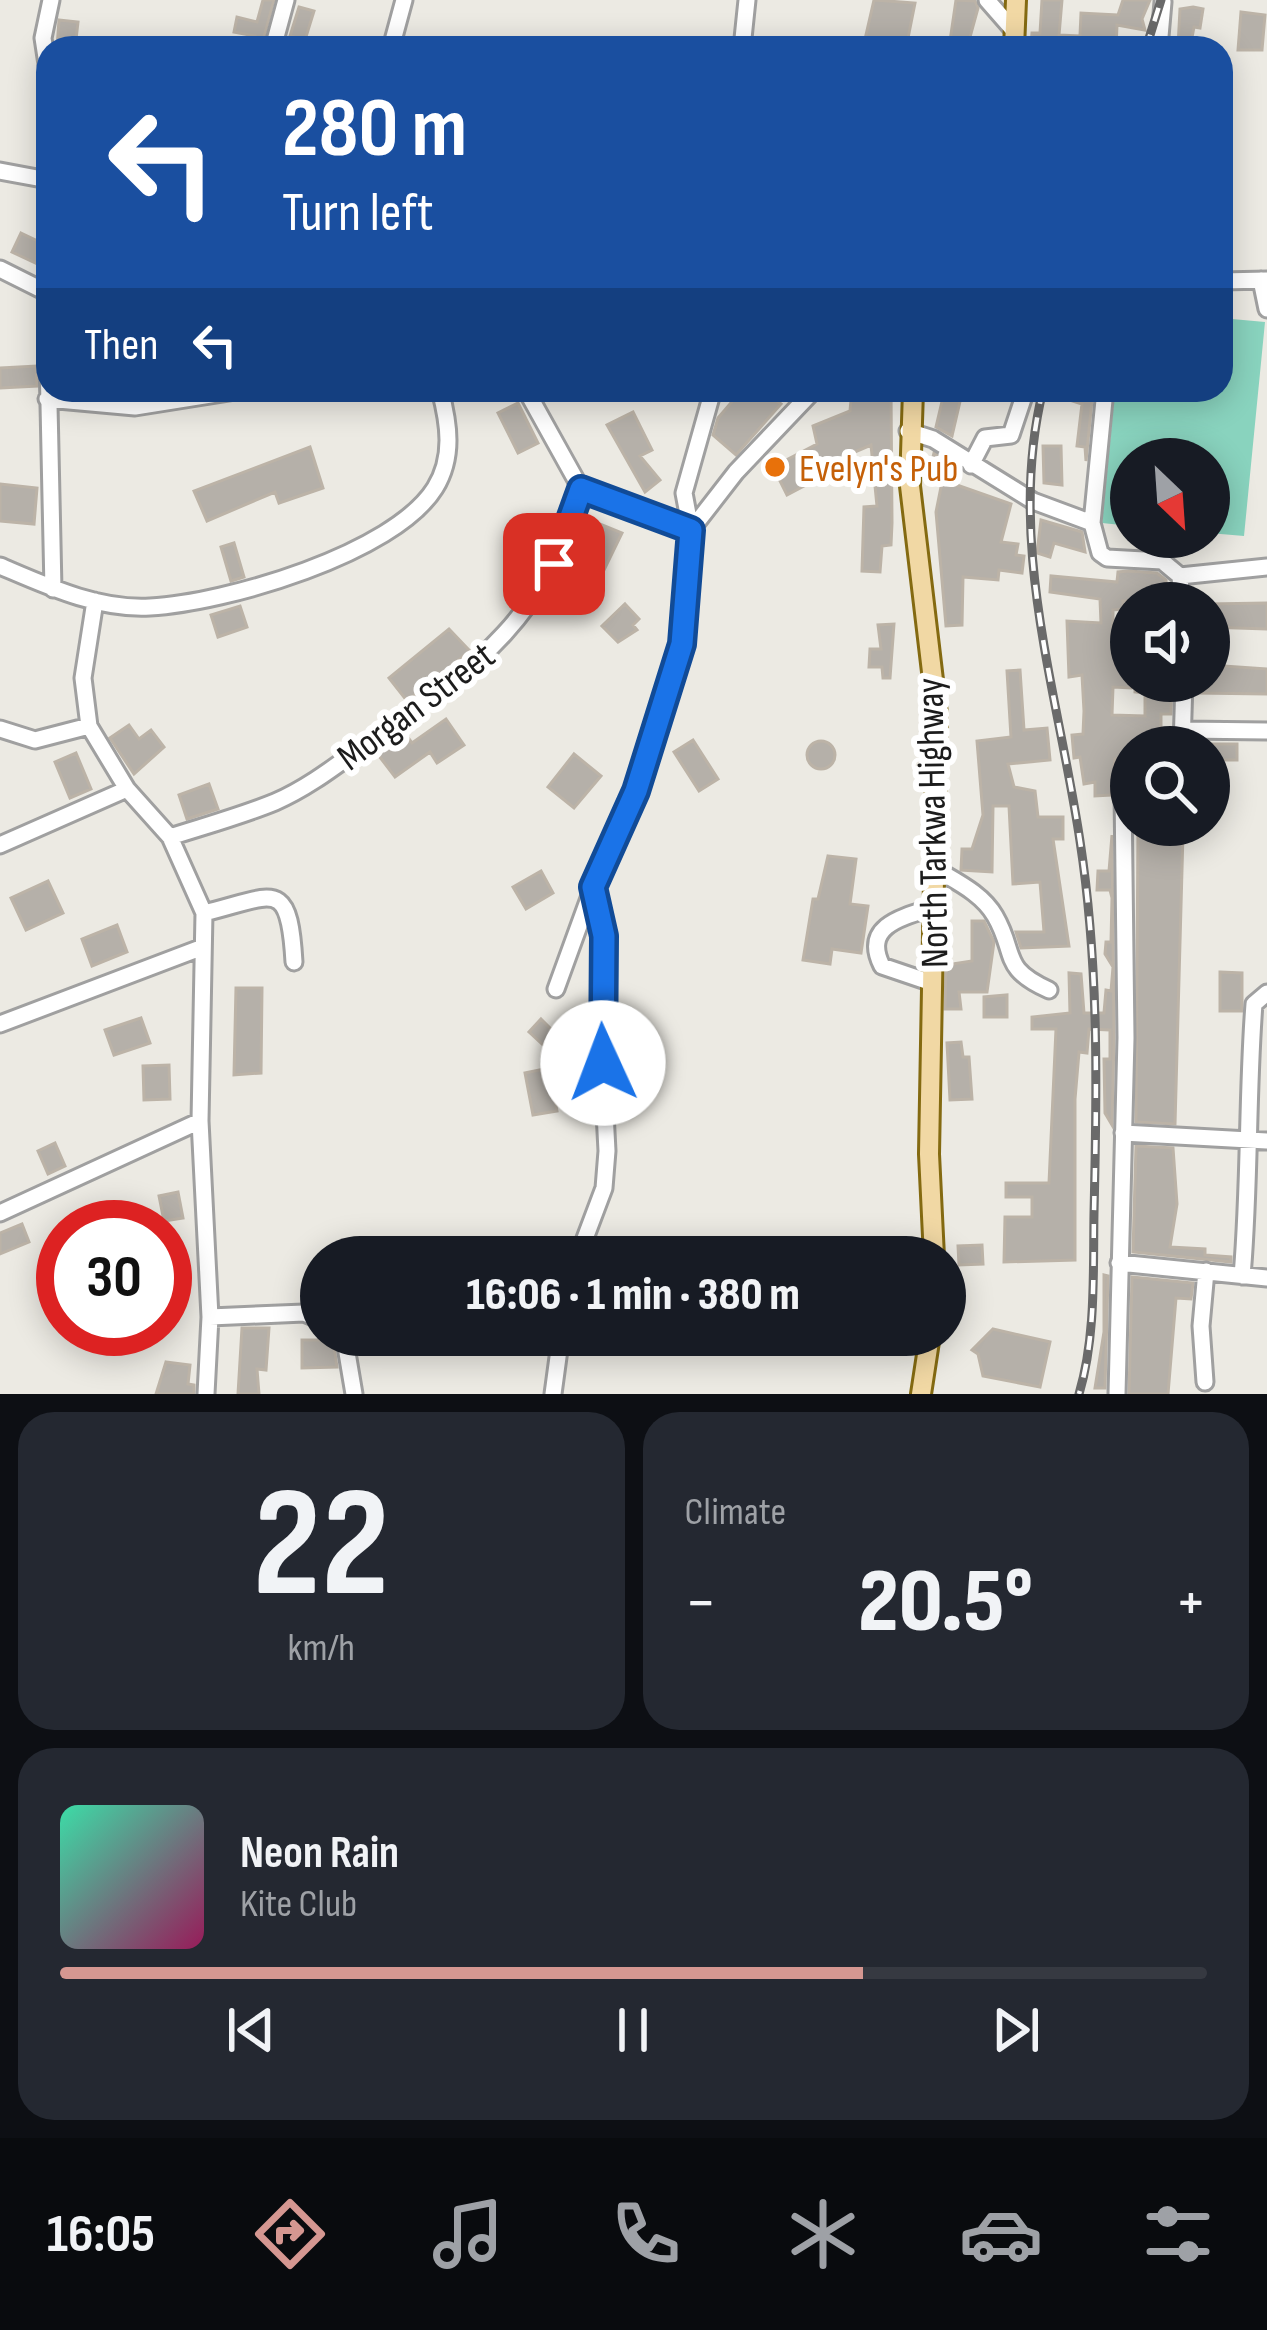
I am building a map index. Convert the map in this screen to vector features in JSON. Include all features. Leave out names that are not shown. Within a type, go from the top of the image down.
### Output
[{"type":"main road","points":[[1014,36],[1016,0]]},
{"type":"main road","name":"North Tarkwa Highway","points":[[912,402],[908,431],[919,586],[937,714],[932,908],[934,1236]]},
{"type":"main road","points":[[921,1394],[927,1356]]},
{"type":"street","points":[[43,36],[51,0]]},
{"type":"street","points":[[277,36],[286,0]]},
{"type":"street","points":[[394,36],[404,0]]},
{"type":"street","points":[[743,36],[747,0]]},
{"type":"street","points":[[987,0],[1011,36]]},
{"type":"street","points":[[1160,36],[1163,2]]},
{"type":"street","points":[[0,171],[36,178]]},
{"type":"street","points":[[0,269],[36,287]]},
{"type":"street","points":[[1233,281],[1264,280],[1267,309]]},
{"type":"street","points":[[47,402],[52,589]]},
{"type":"street","points":[[80,402],[135,407],[166,402]]},
{"type":"street","points":[[0,566],[52,589],[95,601],[148,607],[207,598],[369,543],[410,518],[434,489],[448,457],[441,402]]},
{"type":"street","points":[[533,402],[581,489],[691,530]]},
{"type":"street","points":[[556,989],[593,887],[636,791],[682,644],[691,530],[684,493],[709,402]]},
{"type":"street","points":[[691,530],[736,472],[803,402]]},
{"type":"street","points":[[971,465],[986,438],[1011,435],[1022,402]]},
{"type":"street","points":[[1104,402],[1092,523],[1100,553],[1107,558],[1162,561],[1181,582]]},
{"type":"street","points":[[908,431],[933,439],[1033,501],[1092,523]]},
{"type":"street","name":"Morgan Street","points":[[170,837],[275,802],[317,779],[480,661],[533,601],[572,525],[581,489]]},
{"type":"street","points":[[1180,576],[1267,567]]},
{"type":"street","points":[[95,601],[83,679],[89,727],[127,789],[170,837],[204,913],[200,1121],[210,1317],[206,1394]]},
{"type":"street","points":[[0,729],[35,740],[89,727]]},
{"type":"street","points":[[1230,734],[1267,730]]},
{"type":"street","points":[[0,845],[127,789]]},
{"type":"street","points":[[1117,1394],[1123,846]]},
{"type":"street","points":[[934,868],[981,897],[997,918],[1008,959],[1022,977],[1049,990]]},
{"type":"street","points":[[586,1236],[604,1188],[608,1151],[600,1015],[604,936],[593,887]]},
{"type":"street","points":[[204,913],[272,896],[285,902],[291,915],[294,962]]},
{"type":"street","points":[[932,908],[888,921],[881,929],[877,955],[882,966],[932,983]]},
{"type":"street","points":[[0,1024],[203,947]]},
{"type":"street","points":[[1242,1276],[1249,1218],[1247,1139],[1254,1004],[1267,993]]},
{"type":"street","points":[[0,1213],[200,1121]]},
{"type":"street","points":[[1123,1133],[1267,1142]]},
{"type":"street","points":[[1119,1263],[1267,1278]]},
{"type":"street","points":[[1205,1382],[1201,1326],[1206,1271]]},
{"type":"street","points":[[210,1317],[300,1313]]},
{"type":"street","points":[[348,1356],[354,1394]]},
{"type":"street","points":[[553,1394],[558,1356]]},
{"type":"green space","points":[[1233,319],[1265,322],[1244,536],[1230,535],[1230,438],[1110,438],[1114,402],[1233,402]]},
{"type":"green space","points":[[1110,441],[1110,524],[1102,523]]},
{"type":"building","points":[[263,0],[274,0],[264,36],[234,32],[237,17],[257,22]]},
{"type":"building","points":[[874,0],[915,3],[908,36],[866,36]]},
{"type":"building","points":[[956,0],[975,1],[978,8],[970,36],[951,36]]},
{"type":"building","points":[[1042,0],[1062,0],[1059,35],[1080,36],[1032,36],[1040,33]]},
{"type":"building","points":[[1123,0],[1150,0],[1142,19],[1145,30],[1117,25],[1117,36],[1080,36],[1081,13],[1118,15]]},
{"type":"building","points":[[299,7],[314,11],[306,36],[290,36]]},
{"type":"building","points":[[1180,9],[1203,9],[1200,28],[1194,27],[1192,36],[1179,36]]},
{"type":"building","points":[[1241,12],[1265,15],[1262,50],[1238,50]]},
{"type":"building","points":[[59,20],[78,22],[76,36],[58,36]]},
{"type":"building","points":[[21,233],[36,240],[36,263],[12,252]]},
{"type":"building","points":[[36,366],[36,386],[0,388],[0,368]]},
{"type":"building","points":[[732,402],[781,404],[736,455],[713,435],[718,418]]},
{"type":"building","points":[[851,402],[891,402],[891,545],[882,546],[880,572],[862,571],[864,507],[877,506],[871,445],[815,469],[819,478],[787,495],[773,467],[817,444],[813,426],[850,411]]},
{"type":"building","points":[[942,402],[960,402],[952,436],[936,427]]},
{"type":"building","points":[[1076,402],[1092,402],[1086,461],[1085,447],[1077,446],[1082,404]]},
{"type":"building","points":[[518,403],[538,443],[518,453],[498,413]]},
{"type":"building","points":[[633,412],[652,450],[640,456],[660,480],[645,492],[607,425]]},
{"type":"building","points":[[1043,446],[1061,446],[1062,485],[1044,483]]},
{"type":"building","points":[[310,447],[323,488],[279,503],[275,492],[207,521],[194,491]]},
{"type":"building","points":[[934,453],[959,469],[954,484],[1011,504],[1001,542],[1018,544],[1016,555],[1024,556],[1022,573],[999,570],[998,580],[963,577],[962,625],[946,626],[936,512],[944,472],[930,469]]},
{"type":"building","points":[[0,484],[37,488],[34,524],[0,521]]},
{"type":"building","points":[[585,518],[622,533],[604,570],[571,554]]},
{"type":"building","points":[[1041,520],[1082,532],[1085,552],[1054,543],[1050,557],[1037,553]]},
{"type":"building","points":[[234,543],[244,577],[231,581],[221,547]]},
{"type":"building","points":[[1118,572],[1157,573],[1166,582],[1117,582]]},
{"type":"building","points":[[1051,576],[1117,582],[1110,582],[1112,715],[1145,716],[1145,702],[1171,702],[1171,714],[1161,714],[1161,726],[1110,726],[1110,795],[1095,796],[1095,782],[1084,784],[1080,757],[1074,758],[1072,735],[1083,734],[1082,675],[1069,677],[1067,621],[1101,623],[1100,599],[1050,592]]},
{"type":"building","points":[[1267,603],[1267,629],[1230,628],[1230,604]]},
{"type":"building","points":[[625,604],[639,619],[633,625],[637,630],[618,642],[602,626]]},
{"type":"building","points":[[240,606],[247,627],[218,637],[211,615]]},
{"type":"building","points":[[894,624],[890,678],[883,678],[882,667],[869,667],[870,649],[881,649],[878,625]]},
{"type":"building","points":[[449,629],[470,651],[407,701],[389,678]]},
{"type":"building","points":[[1230,666],[1267,669],[1267,694],[1230,693]]},
{"type":"building","points":[[1020,670],[1024,730],[1047,728],[1050,760],[1008,764],[1014,787],[1035,791],[1038,817],[1063,817],[1063,839],[1053,839],[1069,946],[1021,948],[1016,932],[1044,932],[1040,882],[1013,884],[1009,806],[993,806],[992,872],[961,870],[962,849],[972,849],[983,815],[977,741],[1011,737],[1007,671]]},
{"type":"building","points":[[446,719],[464,745],[437,763],[430,752],[395,777],[376,752],[404,732],[412,743]]},
{"type":"building","points":[[129,725],[139,739],[151,730],[164,747],[134,774],[110,738]]},
{"type":"building","points":[[693,740],[718,779],[699,791],[674,752]]},
{"type":"building","points":[[821,741],[831,745],[835,755],[831,765],[821,769],[811,765],[807,755],[811,745]]},
{"type":"building","points":[[1230,744],[1237,744],[1237,760],[1230,760]]},
{"type":"building","points":[[76,753],[91,789],[70,798],[55,762]]},
{"type":"building","points":[[574,754],[601,776],[574,808],[548,787]]},
{"type":"building","points":[[209,784],[218,809],[187,819],[179,795]]},
{"type":"building","points":[[1112,846],[1114,1038],[1112,1125],[1105,1113],[1104,1059],[1110,1059],[1110,1030],[1089,1029],[1087,1053],[1079,1052],[1075,1099],[1075,1260],[1004,1262],[1005,1217],[1032,1217],[1032,1197],[1006,1197],[1006,1183],[1049,1183],[1056,1029],[1032,1029],[1032,1017],[1070,1013],[1069,973],[1081,974],[1084,1013],[1104,1013],[1113,967],[1105,954],[1106,942],[1111,942],[1112,898],[1110,890],[1097,890],[1098,871],[1109,871]]},
{"type":"building","points":[[1138,846],[1183,846],[1175,1124],[1136,1122]]},
{"type":"building","points":[[828,856],[856,859],[850,904],[868,906],[861,953],[832,949],[830,964],[803,960],[813,899],[818,899]]},
{"type":"building","points":[[541,871],[553,893],[526,909],[513,887]]},
{"type":"building","points":[[48,881],[63,913],[26,930],[11,898]]},
{"type":"building","points":[[972,921],[984,921],[994,942],[987,992],[959,992],[961,1009],[945,1009],[946,965],[972,961]]},
{"type":"building","points":[[117,925],[127,952],[92,966],[82,939]]},
{"type":"building","points":[[1220,972],[1242,973],[1242,1011],[1220,1011]]},
{"type":"building","points":[[236,988],[262,988],[261,1073],[234,1075]]},
{"type":"building","points":[[1007,995],[1007,1017],[984,1017],[984,997]]},
{"type":"building","points":[[141,1018],[150,1043],[114,1055],[105,1030]]},
{"type":"building","points":[[541,1019],[552,1030],[563,1019],[577,1033],[555,1056],[529,1032]]},
{"type":"building","points":[[961,1042],[963,1057],[969,1057],[972,1099],[950,1100],[947,1043]]},
{"type":"building","points":[[169,1065],[170,1099],[144,1100],[143,1066]]},
{"type":"building","points":[[549,1068],[557,1111],[533,1115],[525,1073]]},
{"type":"building","points":[[55,1143],[65,1166],[48,1174],[38,1151]]},
{"type":"building","points":[[1136,1146],[1173,1148],[1177,1204],[1170,1247],[1205,1249],[1205,1255],[1231,1257],[1231,1262],[1133,1252]]},
{"type":"building","points":[[178,1192],[180,1200],[160,1200],[159,1196]]},
{"type":"building","points":[[22,1224],[29,1242],[0,1254],[0,1233]]},
{"type":"building","points":[[982,1245],[983,1264],[966,1265],[966,1246]]},
{"type":"building","points":[[1104,1275],[1108,1276],[1105,1388],[1095,1388],[1104,1332]]},
{"type":"building","points":[[1132,1277],[1193,1283],[1191,1299],[1176,1298],[1168,1394],[1129,1394]]},
{"type":"building","points":[[242,1328],[269,1328],[266,1370],[257,1369],[259,1394],[238,1394]]},
{"type":"building","points":[[993,1329],[1050,1342],[1040,1387],[983,1376],[978,1354],[972,1350]]},
{"type":"building","points":[[302,1356],[335,1356],[337,1367],[302,1368]]},
{"type":"building","points":[[166,1362],[190,1365],[188,1384],[194,1385],[194,1394],[156,1394]]},
{"type":"railway","points":[[1150,36],[1161,0]]},
{"type":"railway","points":[[1041,402],[1030,503],[1033,560],[1080,841],[1095,1027],[1092,1304],[1079,1394]]},
{"type":"place","name":"Evelyn's Pub","points":[[775,467]]},
{"type":"route","points":[[554,564],[572,525],[581,489],[691,530],[682,644],[636,791],[593,887],[604,936],[603,1063]]}]
